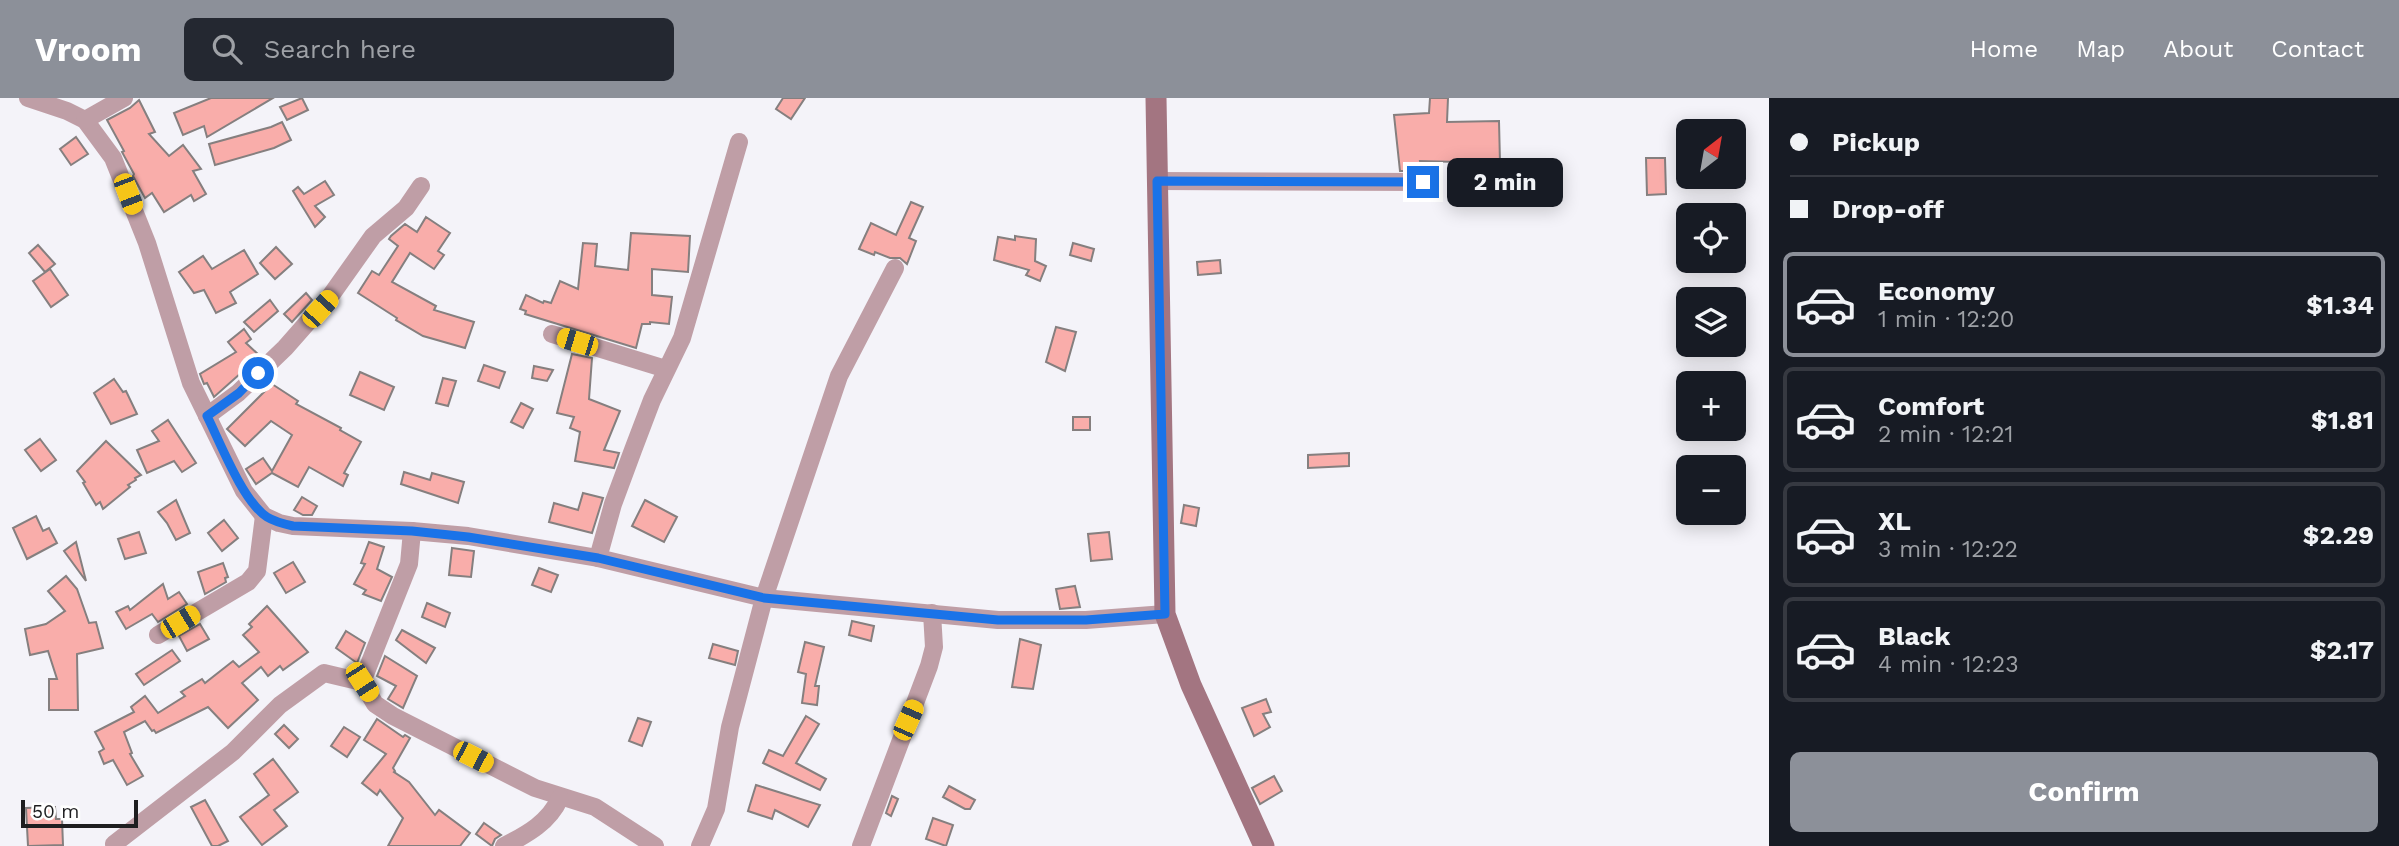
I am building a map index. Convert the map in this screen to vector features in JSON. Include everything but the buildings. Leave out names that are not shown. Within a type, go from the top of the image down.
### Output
[{"type":"street","points":[[28,98],[85,120],[113,158],[147,243],[191,383],[244,491],[264,516],[279,523],[468,537],[598,558],[764,598],[1011,620],[1086,620],[1165,614]]},
{"type":"street","points":[[85,120],[124,98]]},
{"type":"street","points":[[1156,98],[1165,614],[1191,685],[1264,846]]},
{"type":"street","points":[[598,558],[613,504],[686,325],[739,142]]},
{"type":"street","points":[[1157,181],[1423,182]]},
{"type":"street","points":[[207,416],[239,393],[285,348],[330,298],[373,236],[406,208],[421,186]]},
{"type":"street","points":[[700,846],[716,809],[730,727],[764,598],[839,376],[895,268]]},
{"type":"street","points":[[552,334],[666,369]]},
{"type":"street","points":[[158,635],[248,582],[257,571],[264,516]]},
{"type":"street","points":[[362,682],[409,564],[412,531]]},
{"type":"street","points":[[861,846],[929,666],[934,648],[932,613]]},
{"type":"street","points":[[114,844],[233,752],[280,705],[324,673],[362,682],[375,704],[393,716],[535,788],[595,807],[655,846]]},
{"type":"street","points":[[504,846],[544,822],[560,798]]},
{"type":"route","points":[[258,373],[239,393],[207,416],[244,491],[264,516],[279,523],[468,537],[598,558],[764,598],[998,620],[1086,620],[1165,614],[1157,181],[1423,182]]}]
